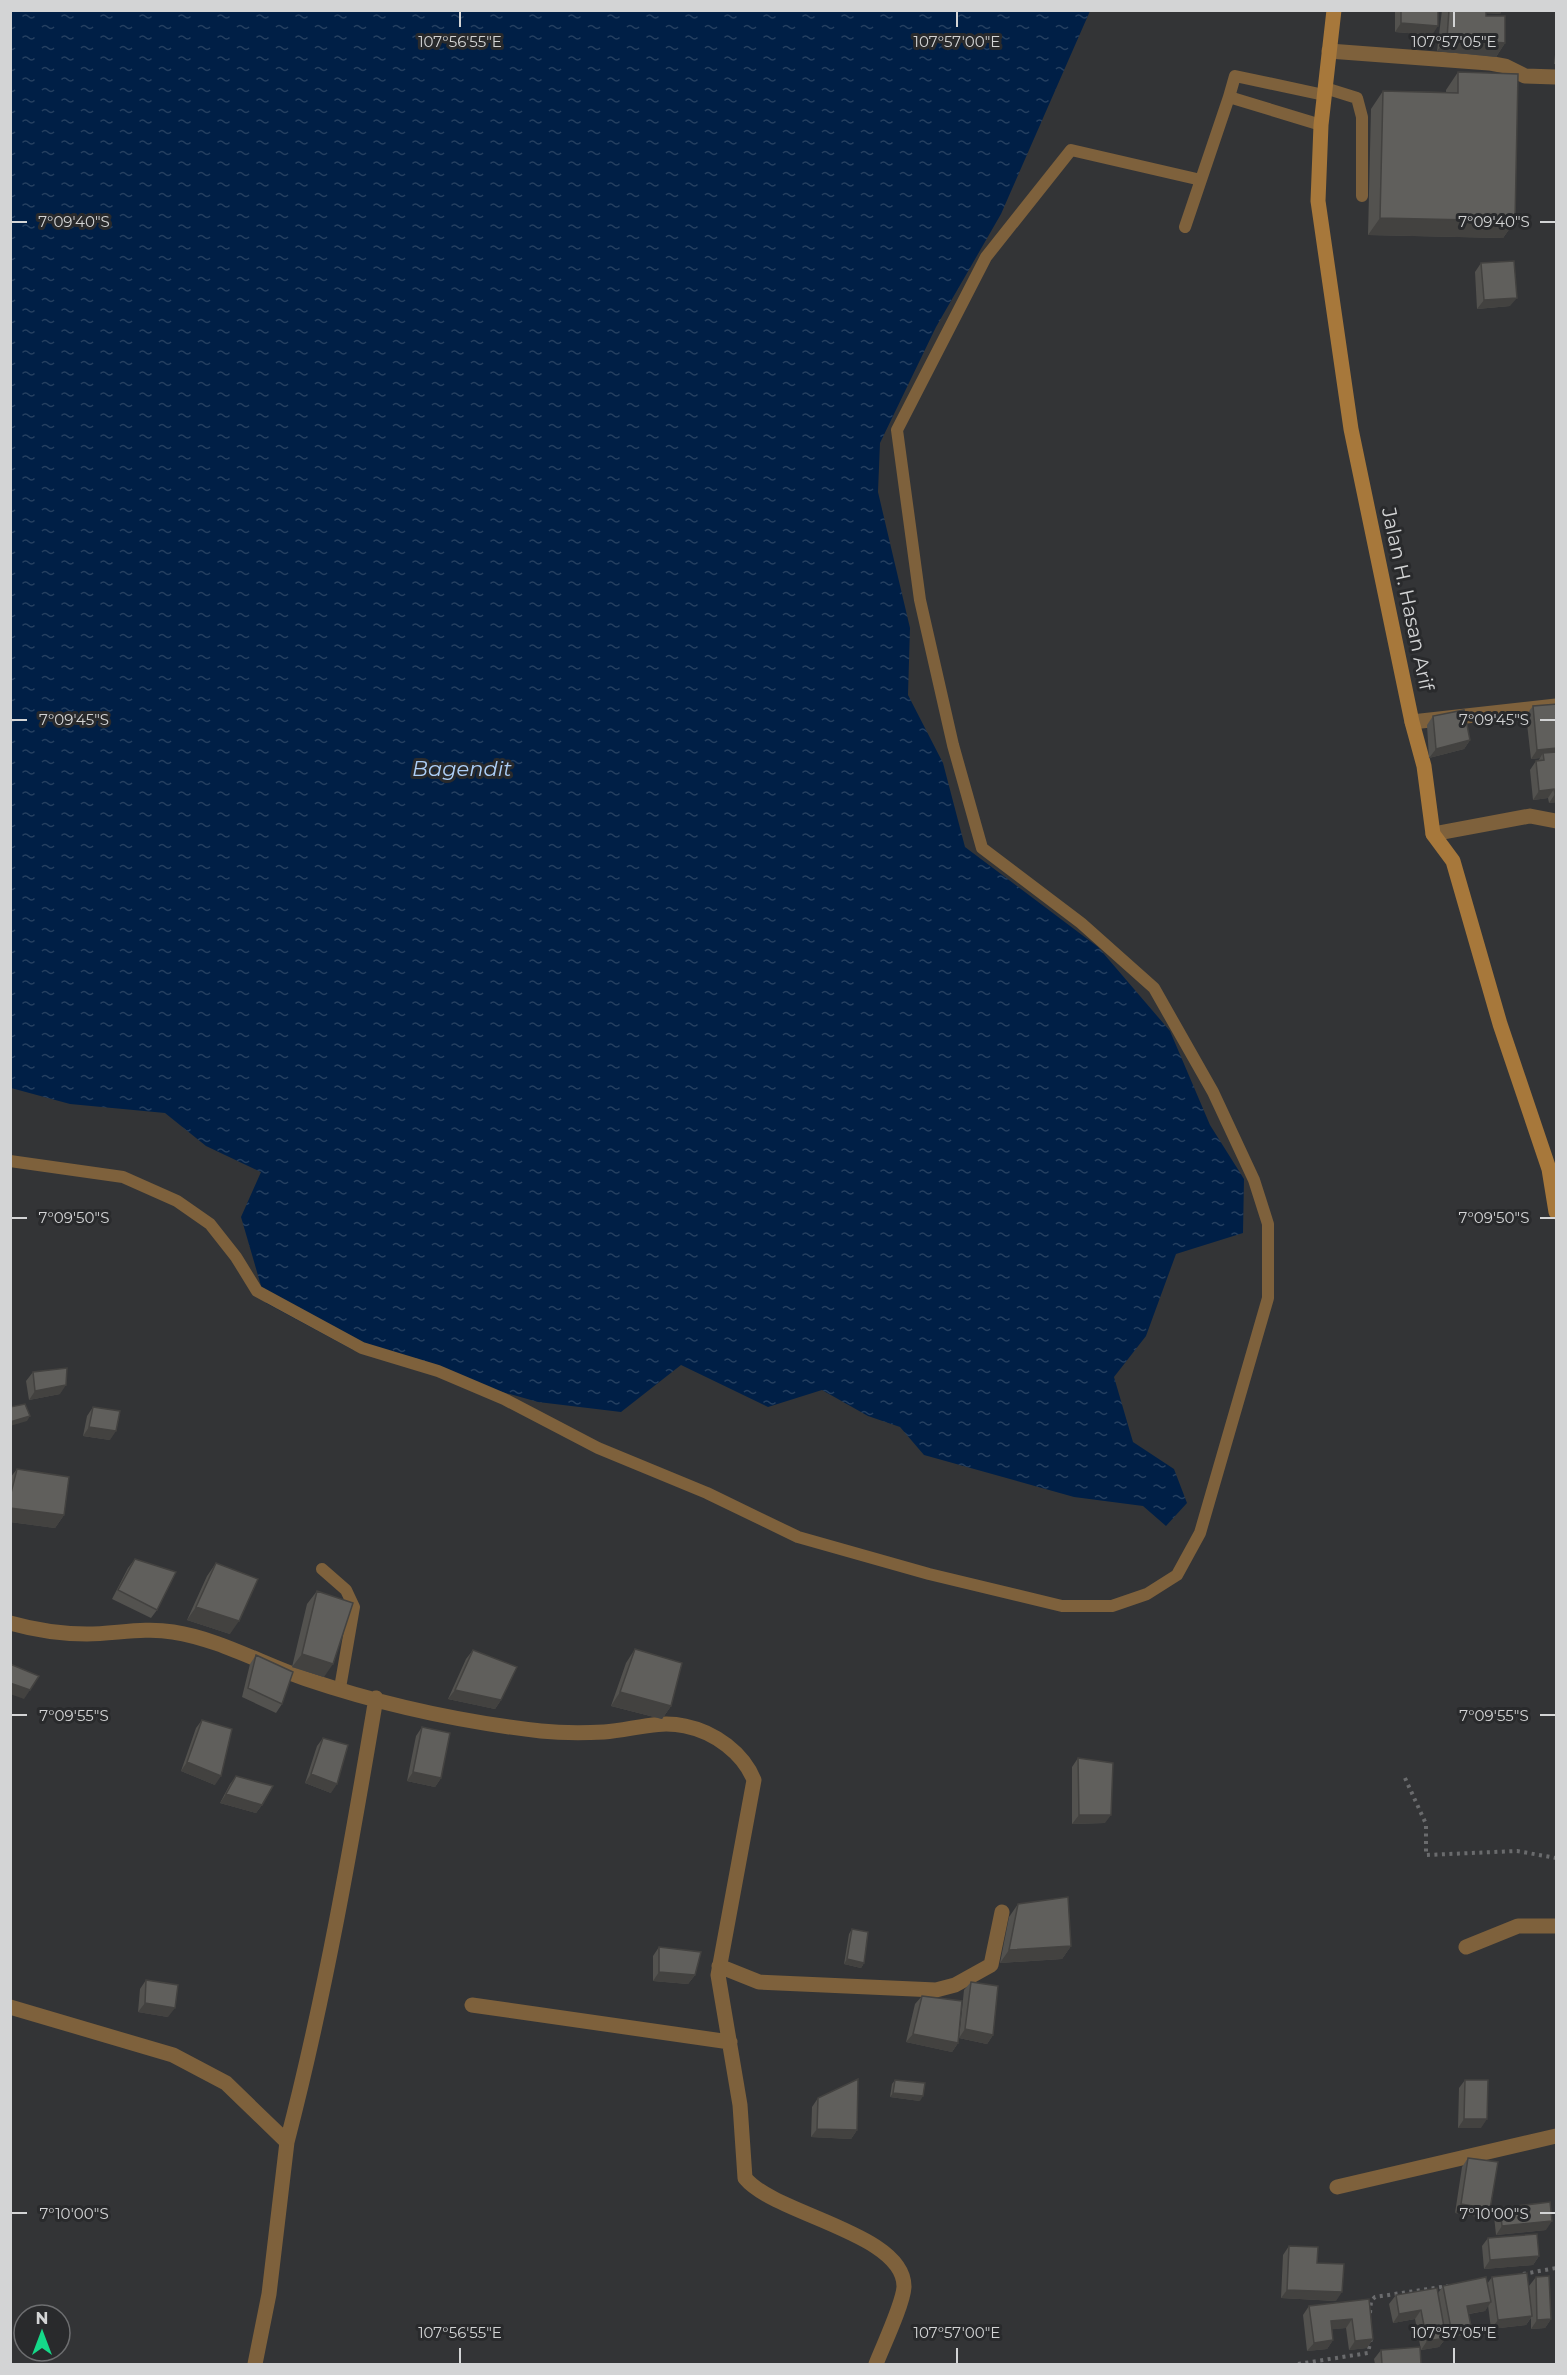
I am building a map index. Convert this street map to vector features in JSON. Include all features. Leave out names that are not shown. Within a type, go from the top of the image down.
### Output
[{"type":"main road","name":"Jalan H. Hasan Arif","points":[[1334,10],[1321,125],[1318,201],[1351,429],[1412,722],[1424,766],[1433,834],[1453,861],[1500,1024],[1549,1169],[1557,1212]]},
{"type":"street","points":[[1329,51],[1489,63],[1505,66],[1525,76],[1557,77]]},
{"type":"street","points":[[1412,722],[1557,706]]},
{"type":"street","points":[[1433,834],[1530,816],[1557,821]]},
{"type":"street","points":[[10,1623],[30,1629],[87,1634],[128,1630],[173,1632],[227,1648],[307,1679],[423,1711],[542,1731],[605,1732],[651,1724],[686,1726],[722,1741],[746,1761],[754,1780],[718,1975],[740,2105],[745,2178],[760,2193],[794,2206],[891,2256],[903,2276],[904,2290],[876,2364]]},
{"type":"street","points":[[255,2364],[269,2294],[287,2142],[307,2065],[352,1840],[376,1698]]},
{"type":"street","points":[[719,1966],[759,1982],[936,1990],[955,1985],[990,1965],[1002,1912]]},
{"type":"street","points":[[1466,1947],[1518,1926],[1557,1926]]},
{"type":"street","points":[[472,2005],[729,2042]]},
{"type":"street","points":[[10,2007],[173,2055],[226,2083],[287,2142]]},
{"type":"street","points":[[1337,2187],[1557,2136]]},
{"type":"lane","points":[[1185,227],[1235,76],[1357,98],[1362,117],[1362,196]]},
{"type":"lane","points":[[1229,97],[1321,125]]},
{"type":"lane","points":[[10,1161],[123,1177],[177,1201],[210,1224],[236,1257],[256,1291],[362,1348],[438,1371],[493,1395],[598,1448],[707,1493],[798,1537],[929,1574],[1062,1605],[1112,1606],[1147,1594],[1177,1575],[1200,1533],[1268,1298],[1268,1224],[1254,1180],[1213,1092],[1154,987],[1082,923],[982,848],[952,745],[920,600],[897,430],[986,257],[1071,150],[1201,180]]},
{"type":"lane","points":[[322,1569],[346,1590],[354,1607],[340,1688]]},
{"type":"path","points":[[1405,1778],[1426,1824],[1426,1855],[1517,1851],[1557,1858]]},
{"type":"path","points":[[1511,2276],[1557,2268]]},
{"type":"path","points":[[1371,2325],[1372,2299],[1455,2285]]},
{"type":"path","points":[[1298,2364],[1368,2353],[1371,2349],[1371,2335]]},
{"type":"water","name":"Bagendit","points":[[10,11],[1090,11],[1001,214],[936,327],[880,443],[878,492],[910,628],[908,695],[943,763],[965,847],[1098,947],[1170,1031],[1210,1125],[1244,1179],[1243,1233],[1176,1254],[1146,1336],[1114,1377],[1133,1442],[1174,1469],[1187,1503],[1166,1526],[1143,1506],[1074,1497],[924,1455],[900,1427],[868,1416],[822,1390],[768,1407],[681,1365],[621,1412],[538,1402],[353,1350],[266,1303],[241,1217],[261,1172],[206,1146],[165,1113],[70,1104],[11,1088]]},
{"type":"building","points":[[1401,10],[1438,10],[1438,26],[1401,23]]},
{"type":"building","points":[[1449,10],[1486,10],[1486,16],[1505,16],[1505,43],[1447,38]]},
{"type":"building","points":[[1458,72],[1518,74],[1515,221],[1380,218],[1383,91],[1458,93]]},
{"type":"building","points":[[1514,261],[1517,298],[1484,300],[1481,263]]},
{"type":"building","points":[[1557,704],[1557,748],[1537,750],[1533,706]]},
{"type":"building","points":[[1464,710],[1470,740],[1436,749],[1433,716]]},
{"type":"building","points":[[1557,752],[1557,794],[1554,789],[1539,791],[1536,761],[1544,760],[1543,753]]},
{"type":"building","points":[[67,1368],[66,1385],[35,1391],[33,1372]]},
{"type":"building","points":[[25,1404],[30,1416],[10,1422],[10,1407]]},
{"type":"building","points":[[93,1407],[120,1411],[116,1431],[89,1427]]},
{"type":"building","points":[[17,1469],[69,1477],[64,1515],[10,1508],[10,1497]]},
{"type":"building","points":[[135,1559],[176,1572],[157,1610],[118,1590]]},
{"type":"building","points":[[216,1563],[258,1579],[239,1621],[196,1607]]},
{"type":"building","points":[[317,1591],[353,1603],[333,1664],[302,1654]]},
{"type":"building","points":[[635,1649],[682,1663],[671,1706],[620,1692]]},
{"type":"building","points":[[473,1650],[517,1667],[501,1700],[455,1690]]},
{"type":"building","points":[[256,1655],[293,1672],[282,1704],[248,1688]]},
{"type":"building","points":[[10,1664],[39,1676],[30,1690],[10,1683]]},
{"type":"building","points":[[202,1720],[232,1729],[221,1776],[187,1762]]},
{"type":"building","points":[[422,1727],[450,1733],[441,1778],[413,1772]]},
{"type":"building","points":[[323,1738],[348,1745],[337,1784],[311,1774]]},
{"type":"building","points":[[1078,1758],[1113,1763],[1111,1815],[1079,1815]]},
{"type":"building","points":[[236,1776],[273,1786],[262,1805],[226,1794]]},
{"type":"building","points":[[1068,1897],[1071,1946],[1009,1950],[1018,1904]]},
{"type":"building","points":[[852,1929],[868,1932],[864,1963],[847,1959]]},
{"type":"building","points":[[659,1947],[701,1952],[695,1975],[659,1972]]},
{"type":"building","points":[[146,1980],[178,1985],[175,2008],[145,2003]]},
{"type":"building","points":[[971,1982],[998,1986],[993,2035],[965,2029]]},
{"type":"building","points":[[922,1996],[962,2001],[958,2043],[913,2034]]},
{"type":"building","points":[[858,2079],[857,2130],[817,2129],[818,2098]]},
{"type":"building","points":[[895,2080],[925,2083],[923,2096],[893,2093]]},
{"type":"building","points":[[1465,2080],[1488,2080],[1487,2119],[1464,2119]]},
{"type":"building","points":[[1468,2158],[1498,2162],[1490,2209],[1461,2204]]},
{"type":"building","points":[[1550,2202],[1552,2221],[1502,2226],[1500,2208]]},
{"type":"building","points":[[1537,2234],[1539,2256],[1490,2260],[1488,2238]]},
{"type":"building","points":[[1289,2246],[1318,2247],[1317,2263],[1344,2264],[1342,2292],[1287,2290]]},
{"type":"building","points":[[1527,2273],[1532,2316],[1498,2320],[1492,2277]]},
{"type":"building","points":[[1549,2276],[1551,2319],[1537,2320],[1536,2277]]},
{"type":"building","points":[[1486,2277],[1491,2302],[1467,2306],[1471,2326],[1451,2329],[1443,2286]]},
{"type":"building","points":[[1437,2288],[1446,2338],[1427,2341],[1421,2310],[1399,2314],[1396,2295]]},
{"type":"building","points":[[1369,2299],[1373,2339],[1355,2341],[1352,2319],[1331,2321],[1333,2340],[1314,2343],[1309,2306]]},
{"type":"building","points":[[1420,2347],[1421,2364],[1382,2364],[1381,2350]]}]
